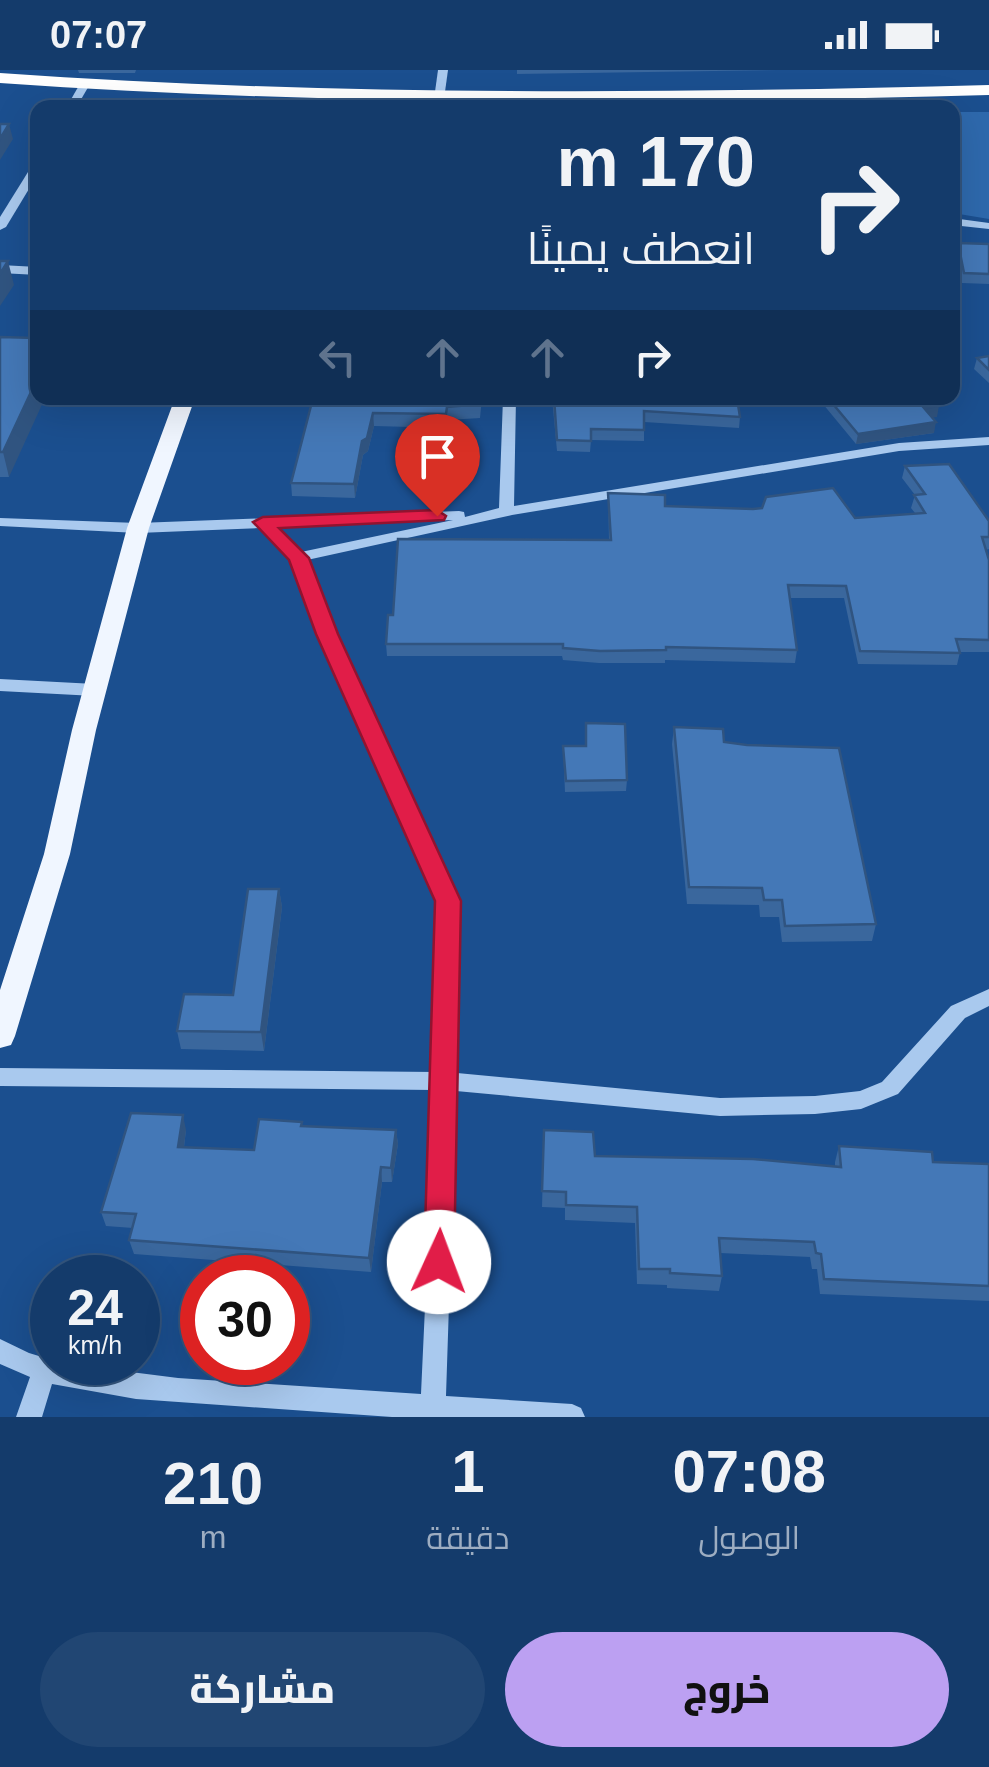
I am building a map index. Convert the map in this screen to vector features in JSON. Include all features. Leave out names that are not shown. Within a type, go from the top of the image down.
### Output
[{"type":"highway","points":[[0,78],[320,100]]},
{"type":"highway","points":[[654,100],[989,90]]},
{"type":"highway","points":[[420,100],[455,100]]},
{"type":"main road","points":[[0,1036],[57,854],[138,528],[182,405]]},
{"type":"street","points":[[439,99],[443,70]]},
{"type":"street","points":[[76,100],[85,84]]},
{"type":"street","points":[[0,227],[30,177]]},
{"type":"street","points":[[960,222],[989,226]]},
{"type":"street","points":[[0,269],[30,271]]},
{"type":"street","points":[[506,513],[509,405]]},
{"type":"street","points":[[298,558],[506,513],[898,448],[989,441]]},
{"type":"street","points":[[0,522],[138,528],[506,513]]},
{"type":"street","points":[[263,522],[298,558],[327,634],[448,901],[434,1407]]},
{"type":"street","points":[[0,686],[95,690]]},
{"type":"street","points":[[0,1077],[446,1081],[720,1106],[815,1105],[861,1100],[890,1088],[958,1012],[989,997]]},
{"type":"street","points":[[0,1352],[30,1363]]},
{"type":"street","points":[[29,1417],[40,1385]]},
{"type":"street","points":[[123,1385],[572,1417]]},
{"type":"shaded area","points":[[960,112],[989,112],[989,219],[960,214]]},
{"type":"building","points":[[0,124],[9,124],[0,139]]},
{"type":"building","points":[[960,243],[989,244],[989,274],[964,273]]},
{"type":"building","points":[[0,337],[30,338],[30,394],[3,452],[0,452]]},
{"type":"building","points":[[989,356],[989,370],[977,358]]},
{"type":"building","points":[[311,405],[469,405],[447,407],[446,414],[373,413],[367,438],[362,441],[354,484],[291,483]]},
{"type":"building","points":[[554,405],[738,405],[740,417],[644,411],[644,430],[591,429],[591,441],[557,440]]},
{"type":"building","points":[[834,405],[939,406],[924,408],[936,422],[858,434]]},
{"type":"building","points":[[949,464],[989,521],[989,537],[982,537],[989,560],[989,640],[956,639],[960,653],[860,651],[846,586],[788,585],[797,650],[666,647],[600,651],[563,648],[563,644],[386,644],[388,615],[393,615],[398,539],[611,540],[608,493],[665,495],[665,506],[753,509],[762,508],[766,497],[833,488],[855,518],[925,513],[914,495],[925,494],[905,466]]},
{"type":"building","points":[[586,723],[625,724],[627,780],[566,781],[563,746],[586,746]]},
{"type":"building","points":[[674,727],[723,729],[724,742],[747,745],[839,748],[876,924],[785,926],[782,900],[764,900],[762,888],[689,887]]},
{"type":"building","points":[[248,889],[279,889],[261,1032],[177,1031],[184,994],[233,995]]},
{"type":"building","points":[[131,1113],[183,1115],[178,1147],[254,1150],[259,1119],[302,1122],[301,1126],[396,1130],[391,1168],[381,1167],[369,1258],[129,1240],[136,1214],[101,1212]]},
{"type":"building","points":[[544,1130],[593,1132],[595,1156],[753,1159],[841,1167],[839,1146],[932,1152],[933,1162],[989,1164],[989,1286],[824,1279],[821,1254],[816,1253],[814,1242],[719,1238],[722,1276],[639,1269],[637,1207],[566,1205],[566,1192],[542,1191]]},
{"type":"route","points":[[437,516],[263,522],[298,558],[327,634],[448,901],[439,1262]]}]
